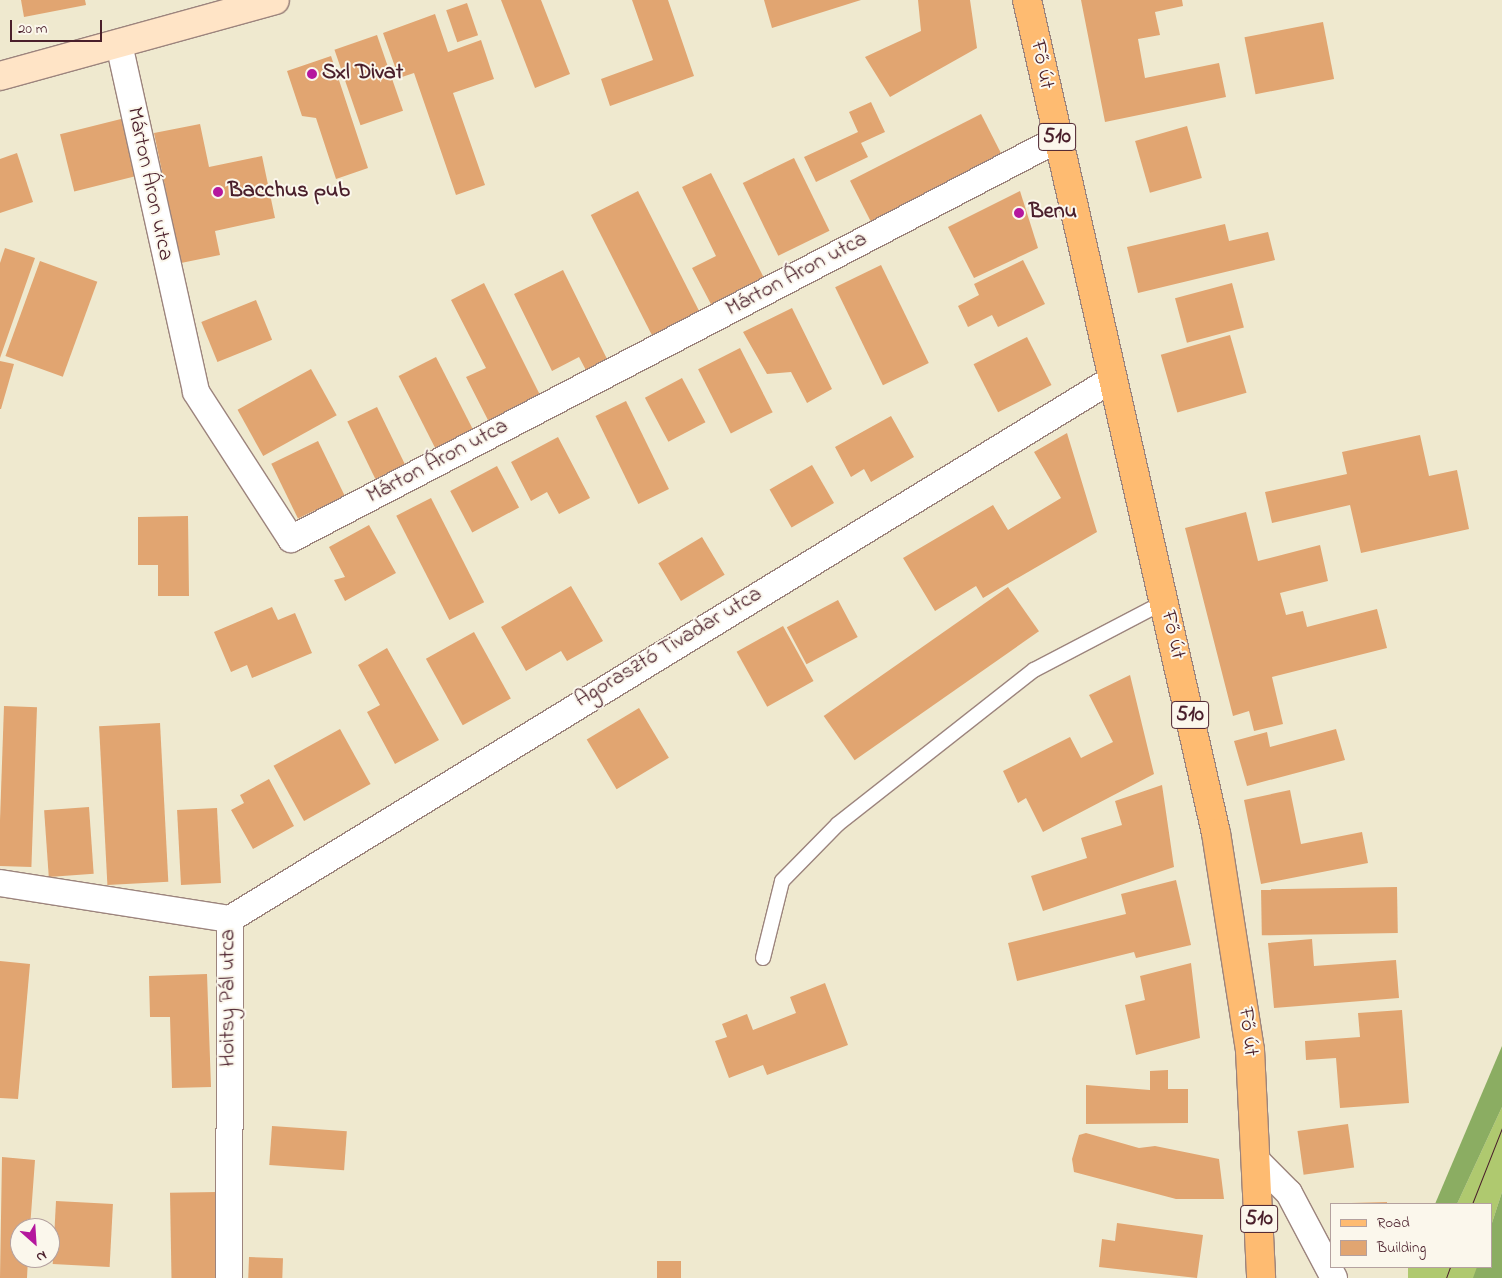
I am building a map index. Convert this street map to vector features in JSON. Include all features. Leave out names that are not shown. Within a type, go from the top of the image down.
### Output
[{"type":"main road","name":"Fő út","points":[[1027,0],[1111,380],[1164,602],[1218,842],[1250,1050],[1257,1161],[1261,1278]]},
{"type":"main road","points":[[0,76],[119,44],[262,2]]},
{"type":"street","name":"Márton Áron utca","points":[[119,44],[196,392],[291,540],[1058,139]]},
{"type":"street","name":"Agorasztó Tivadar utca","points":[[230,919],[1111,380]]},
{"type":"street","name":"Hoitsy Pál utca","points":[[0,882],[230,919],[229,1278]]},
{"type":"street","points":[[1257,1161],[1289,1192],[1334,1278]]},
{"type":"lane","points":[[763,958],[782,881],[838,824],[1034,670],[1164,602]]},
{"type":"green space","points":[[1502,1046],[1502,1107],[1457,1203],[1435,1203]]},
{"type":"green space","points":[[1502,1107],[1502,1192],[1492,1223],[1492,1203],[1457,1203]]},
{"type":"green space","points":[[1502,1192],[1502,1278],[1473,1278],[1477,1268],[1492,1268],[1492,1223]]},
{"type":"green space","points":[[1408,1268],[1477,1268],[1477,1278],[1408,1278]]},
{"type":"building","points":[[21,0],[85,0],[86,5],[24,17]]},
{"type":"building","points":[[501,0],[541,0],[570,74],[535,88]]},
{"type":"building","points":[[632,0],[668,0],[694,76],[610,106],[601,79],[653,60]]},
{"type":"building","points":[[764,0],[861,0],[772,28]]},
{"type":"building","points":[[918,0],[970,0],[977,48],[890,97],[865,57],[921,31]]},
{"type":"building","points":[[1081,0],[1182,0],[1183,6],[1155,12],[1160,35],[1138,39],[1145,78],[1219,63],[1226,97],[1105,122]]},
{"type":"building","points":[[467,3],[478,35],[457,42],[446,10]]},
{"type":"building","points":[[435,14],[448,52],[481,40],[494,79],[453,93],[485,185],[456,195],[414,73],[399,78],[383,33]]},
{"type":"building","points":[[1323,22],[1334,79],[1256,94],[1244,37]]},
{"type":"building","points":[[377,35],[403,111],[360,125],[334,50]]},
{"type":"building","points":[[331,56],[368,168],[336,179],[316,118],[302,116],[287,71]]},
{"type":"building","points":[[871,102],[885,132],[861,143],[868,157],[816,182],[804,157],[858,132],[849,112]]},
{"type":"building","points":[[981,114],[1006,163],[875,230],[850,181]]},
{"type":"building","points":[[125,118],[139,175],[74,191],[60,134]]},
{"type":"building","name":"Bacchus pub","points":[[200,124],[209,167],[262,156],[275,218],[215,231],[220,255],[181,263],[154,133]]},
{"type":"building","points":[[1187,126],[1202,178],[1150,193],[1135,141]]},
{"type":"building","points":[[17,153],[33,202],[0,213],[0,159]]},
{"type":"building","points":[[794,158],[830,231],[778,256],[743,183]]},
{"type":"building","points":[[711,173],[766,282],[713,308],[692,268],[716,256],[682,187]]},
{"type":"building","points":[[638,191],[703,318],[656,342],[591,215]]},
{"type":"building","points":[[1020,191],[1038,248],[974,278],[948,227]]},
{"type":"building","points":[[1225,224],[1229,241],[1268,232],[1275,260],[1138,293],[1127,247]]},
{"type":"building","points":[[5,248],[35,258],[0,358],[0,263]]},
{"type":"building","points":[[1023,260],[1045,304],[998,327],[992,315],[968,327],[958,306],[979,295],[974,284]]},
{"type":"building","points":[[40,261],[97,282],[63,377],[5,356]]},
{"type":"building","points":[[881,265],[929,363],[883,385],[835,287]]},
{"type":"building","points":[[563,270],[609,363],[588,374],[579,357],[552,371],[514,294]]},
{"type":"building","points":[[484,283],[541,397],[489,422],[466,377],[486,368],[451,300]]},
{"type":"building","points":[[1232,283],[1244,327],[1187,343],[1175,298]]},
{"type":"building","points":[[256,300],[272,340],[217,362],[201,322]]},
{"type":"building","points":[[792,308],[832,389],[807,403],[791,372],[767,374],[743,332]]},
{"type":"building","points":[[1230,335],[1247,393],[1177,413],[1161,355]]},
{"type":"building","points":[[1027,337],[1052,385],[998,412],[974,364]]},
{"type":"building","points":[[740,348],[773,412],[731,433],[698,369]]},
{"type":"building","points":[[436,357],[473,430],[436,449],[399,376]]},
{"type":"building","points":[[0,361],[14,364],[1,409],[0,409]]},
{"type":"building","points":[[311,369],[337,415],[263,456],[238,410]]},
{"type":"building","points":[[682,378],[705,422],[668,442],[645,398]]},
{"type":"building","points":[[626,401],[669,489],[638,504],[595,416]]},
{"type":"building","points":[[377,407],[405,465],[375,479],[347,421]]},
{"type":"building","points":[[891,416],[914,457],[871,482],[864,469],[851,477],[835,447]]},
{"type":"building","points":[[1067,433],[1097,532],[983,598],[976,586],[935,611],[903,558],[993,505],[1008,530],[1061,498],[1034,452]]},
{"type":"building","points":[[1420,435],[1429,476],[1457,470],[1469,529],[1361,553],[1350,505],[1272,523],[1265,492],[1347,474],[1342,452]]},
{"type":"building","points":[[558,437],[590,498],[559,514],[547,492],[531,501],[511,462]]},
{"type":"building","points":[[318,441],[345,496],[298,519],[271,464]]},
{"type":"building","points":[[812,465],[834,503],[792,528],[770,490]]},
{"type":"building","points":[[497,466],[519,507],[472,532],[450,491]]},
{"type":"building","points":[[431,498],[484,602],[449,620],[396,516]]},
{"type":"building","points":[[1246,512],[1258,561],[1320,545],[1328,581],[1280,593],[1286,615],[1303,611],[1307,627],[1377,609],[1387,648],[1272,677],[1283,724],[1254,731],[1249,711],[1233,716],[1185,528]]},
{"type":"building","points":[[188,516],[189,596],[158,596],[158,565],[138,565],[138,517]]},
{"type":"building","points":[[369,525],[396,573],[345,601],[334,580],[345,577],[329,547]]},
{"type":"building","points":[[702,537],[725,575],[681,601],[658,563]]},
{"type":"building","points":[[571,586],[603,641],[567,661],[561,651],[526,671],[501,627]]},
{"type":"building","points":[[1008,587],[1039,631],[855,760],[824,716]]},
{"type":"building","points":[[838,600],[858,637],[807,664],[787,627]]},
{"type":"building","points":[[272,607],[278,620],[295,613],[312,653],[252,678],[247,665],[231,672],[214,632]]},
{"type":"building","points":[[783,626],[814,681],[767,707],[737,652]]},
{"type":"building","points":[[474,632],[511,698],[463,725],[426,659]]},
{"type":"building","points":[[387,648],[439,740],[395,764],[367,712],[380,705],[358,665]]},
{"type":"building","points":[[1130,675],[1154,774],[1043,832],[1026,798],[1018,803],[1003,771],[1070,737],[1081,758],[1113,742],[1089,695]]},
{"type":"building","points":[[4,706],[37,707],[31,867],[0,866]]},
{"type":"building","points":[[639,708],[669,758],[617,789],[587,739]]},
{"type":"building","points":[[160,723],[168,882],[107,885],[99,726]]},
{"type":"building","points":[[340,729],[371,784],[304,821],[274,766]]},
{"type":"building","points":[[1336,729],[1345,760],[1247,786],[1234,741],[1267,732],[1270,747]]},
{"type":"building","points":[[269,779],[294,826],[253,849],[231,810],[244,803],[240,795]]},
{"type":"building","points":[[1162,785],[1174,867],[1043,911],[1031,876],[1087,858],[1081,838],[1122,825],[1115,801]]},
{"type":"building","points":[[1290,790],[1301,844],[1362,832],[1368,863],[1261,884],[1244,800]]},
{"type":"building","points":[[89,807],[94,874],[49,877],[44,810]]},
{"type":"building","points":[[217,808],[221,883],[181,885],[177,810]]},
{"type":"building","points":[[1176,880],[1191,945],[1136,958],[1134,952],[1017,981],[1008,943],[1126,914],[1121,894]]},
{"type":"building","points":[[1397,887],[1398,933],[1262,935],[1261,889]]},
{"type":"building","points":[[1312,939],[1314,966],[1396,960],[1399,998],[1274,1008],[1268,943]]},
{"type":"building","points":[[0,961],[30,964],[18,1099],[0,1098]]},
{"type":"building","points":[[1191,963],[1200,1038],[1136,1055],[1125,1005],[1145,1000],[1140,976]]},
{"type":"building","points":[[207,974],[211,1087],[172,1088],[170,1017],[150,1017],[149,976]]},
{"type":"building","points":[[825,983],[848,1045],[767,1075],[763,1065],[729,1078],[715,1041],[727,1037],[722,1024],[747,1014],[753,1030],[796,1013],[790,997]]},
{"type":"building","points":[[1402,1010],[1409,1103],[1340,1108],[1336,1058],[1306,1060],[1305,1041],[1360,1037],[1358,1013]]},
{"type":"building","points":[[1168,1070],[1168,1089],[1188,1089],[1188,1123],[1086,1124],[1086,1085],[1150,1090],[1150,1071]]},
{"type":"building","points":[[1348,1124],[1354,1168],[1304,1175],[1297,1131]]},
{"type":"building","points":[[272,1126],[347,1131],[344,1170],[269,1165]]},
{"type":"building","points":[[1086,1133],[1139,1148],[1155,1146],[1219,1159],[1224,1199],[1176,1199],[1074,1172],[1072,1159],[1079,1135]]},
{"type":"building","points":[[2,1157],[35,1160],[31,1218],[10,1218],[10,1268],[28,1268],[27,1278],[0,1278]]},
{"type":"building","points":[[217,1192],[219,1278],[171,1278],[170,1193]]},
{"type":"building","points":[[56,1201],[113,1204],[110,1267],[60,1264],[60,1218],[55,1218]]},
{"type":"building","points":[[1387,1202],[1387,1203],[1351,1203]]},
{"type":"building","points":[[1117,1223],[1203,1235],[1197,1278],[1099,1267],[1102,1239],[1115,1241]]},
{"type":"building","points":[[249,1257],[283,1258],[282,1278],[248,1278]]},
{"type":"building","points":[[657,1261],[681,1261],[681,1278],[657,1278]]},
{"type":"tram line","points":[[1472,1203],[1502,1128]]},
{"type":"tram line","points":[[1446,1278],[1450,1268]]},
{"type":"place","name":"Sxl Divat","points":[[312,74]]},
{"type":"place","name":"Bacchus pub","points":[[218,192]]},
{"type":"place","name":"Benu","points":[[1019,213]]}]
